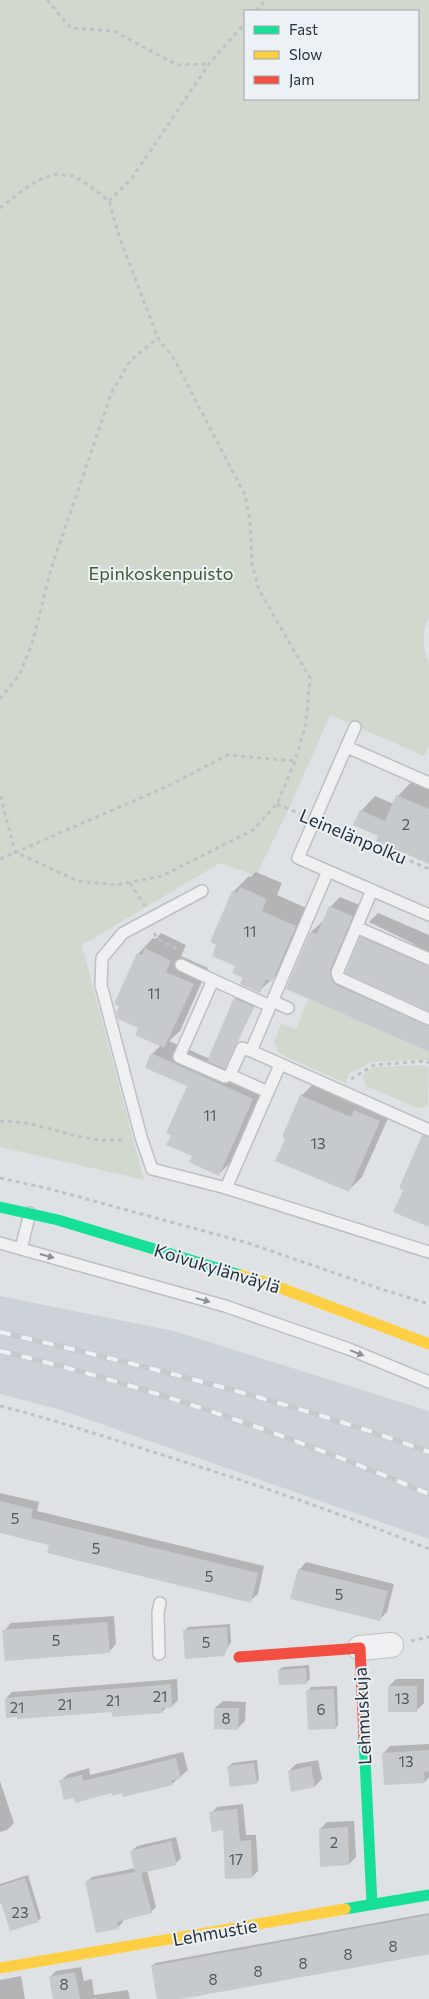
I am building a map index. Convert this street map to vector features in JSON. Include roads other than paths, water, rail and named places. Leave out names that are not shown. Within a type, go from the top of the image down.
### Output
[{"type":"street","name":"Koivukylänväylä","points":[[0,1206],[58,1220],[265,1282],[429,1344]]},
{"type":"street","points":[[360,1648],[391,1645]]},
{"type":"street","name":"Lehmuskuja","points":[[239,1657],[360,1648],[372,1904]]},
{"type":"street","name":"Lehmustie","points":[[0,1968],[316,1916],[372,1904],[429,1896]]},
{"type":"lane","points":[[356,727],[298,858],[429,915]]},
{"type":"lane","points":[[347,747],[429,783]]},
{"type":"lane","points":[[251,1051],[328,871]]},
{"type":"lane","points":[[372,890],[337,973],[340,978],[429,1018]]},
{"type":"lane","points":[[202,891],[123,933],[102,958],[101,985],[141,1137],[152,1168],[226,1188],[429,1252]]},
{"type":"lane","points":[[356,927],[429,959]]},
{"type":"lane","points":[[181,965],[271,1004],[288,1008]]},
{"type":"lane","points":[[213,980],[178,1057],[225,1077],[230,1075],[268,1092]]},
{"type":"lane","points":[[230,1075],[242,1048],[429,1130]]},
{"type":"lane","points":[[226,1188],[280,1064]]},
{"type":"lane","points":[[21,1249],[30,1213]]},
{"type":"lane","points":[[0,1243],[225,1306],[349,1349],[429,1382]]},
{"type":"lane","points":[[160,1603],[158,1612],[160,1654]]},
{"type":"railway","points":[[0,1332],[162,1371],[270,1401],[429,1452]]},
{"type":"railway","points":[[0,1351],[109,1380],[218,1414],[325,1452],[429,1494]]},
{"type":"park label","name":"Epinkoskenpuisto","points":[[161,574]]}]
